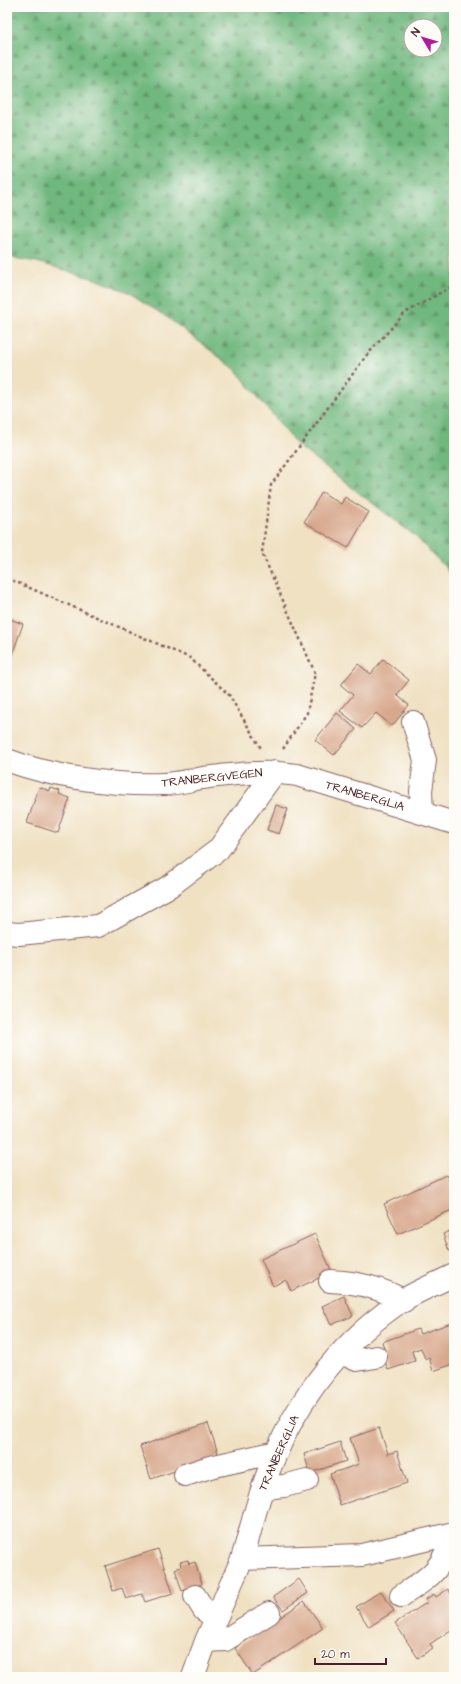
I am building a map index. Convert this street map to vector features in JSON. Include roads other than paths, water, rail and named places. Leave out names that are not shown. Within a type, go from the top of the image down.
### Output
[{"type":"street","points":[[413,722],[425,760],[421,791],[422,813]]},
{"type":"street","name":"TRANBERGVEGEN","points":[[7,760],[67,775],[112,782],[134,783],[164,784],[274,769]]},
{"type":"street","points":[[7,933],[18,934],[98,926],[170,886],[218,850],[274,769]]},
{"type":"street","name":"TRANBERGLIA","points":[[274,769],[454,823]]},
{"type":"street","name":"TRANBERGLIA","points":[[193,1677],[206,1641],[242,1559],[263,1488],[277,1452],[289,1425],[314,1384],[351,1341],[404,1300],[454,1275]]},
{"type":"street","points":[[330,1281],[349,1282],[388,1292],[404,1300]]},
{"type":"street","points":[[341,1353],[357,1360],[376,1357]]},
{"type":"street","points":[[185,1475],[210,1467],[277,1452]]},
{"type":"street","points":[[263,1488],[284,1486],[307,1480]]},
{"type":"street","points":[[242,1559],[362,1555],[453,1534]]},
{"type":"street","points":[[400,1596],[432,1575],[447,1553],[453,1534]]},
{"type":"street","points":[[195,1596],[204,1610],[216,1618]]},
{"type":"street","points":[[206,1641],[225,1640],[269,1613]]}]
